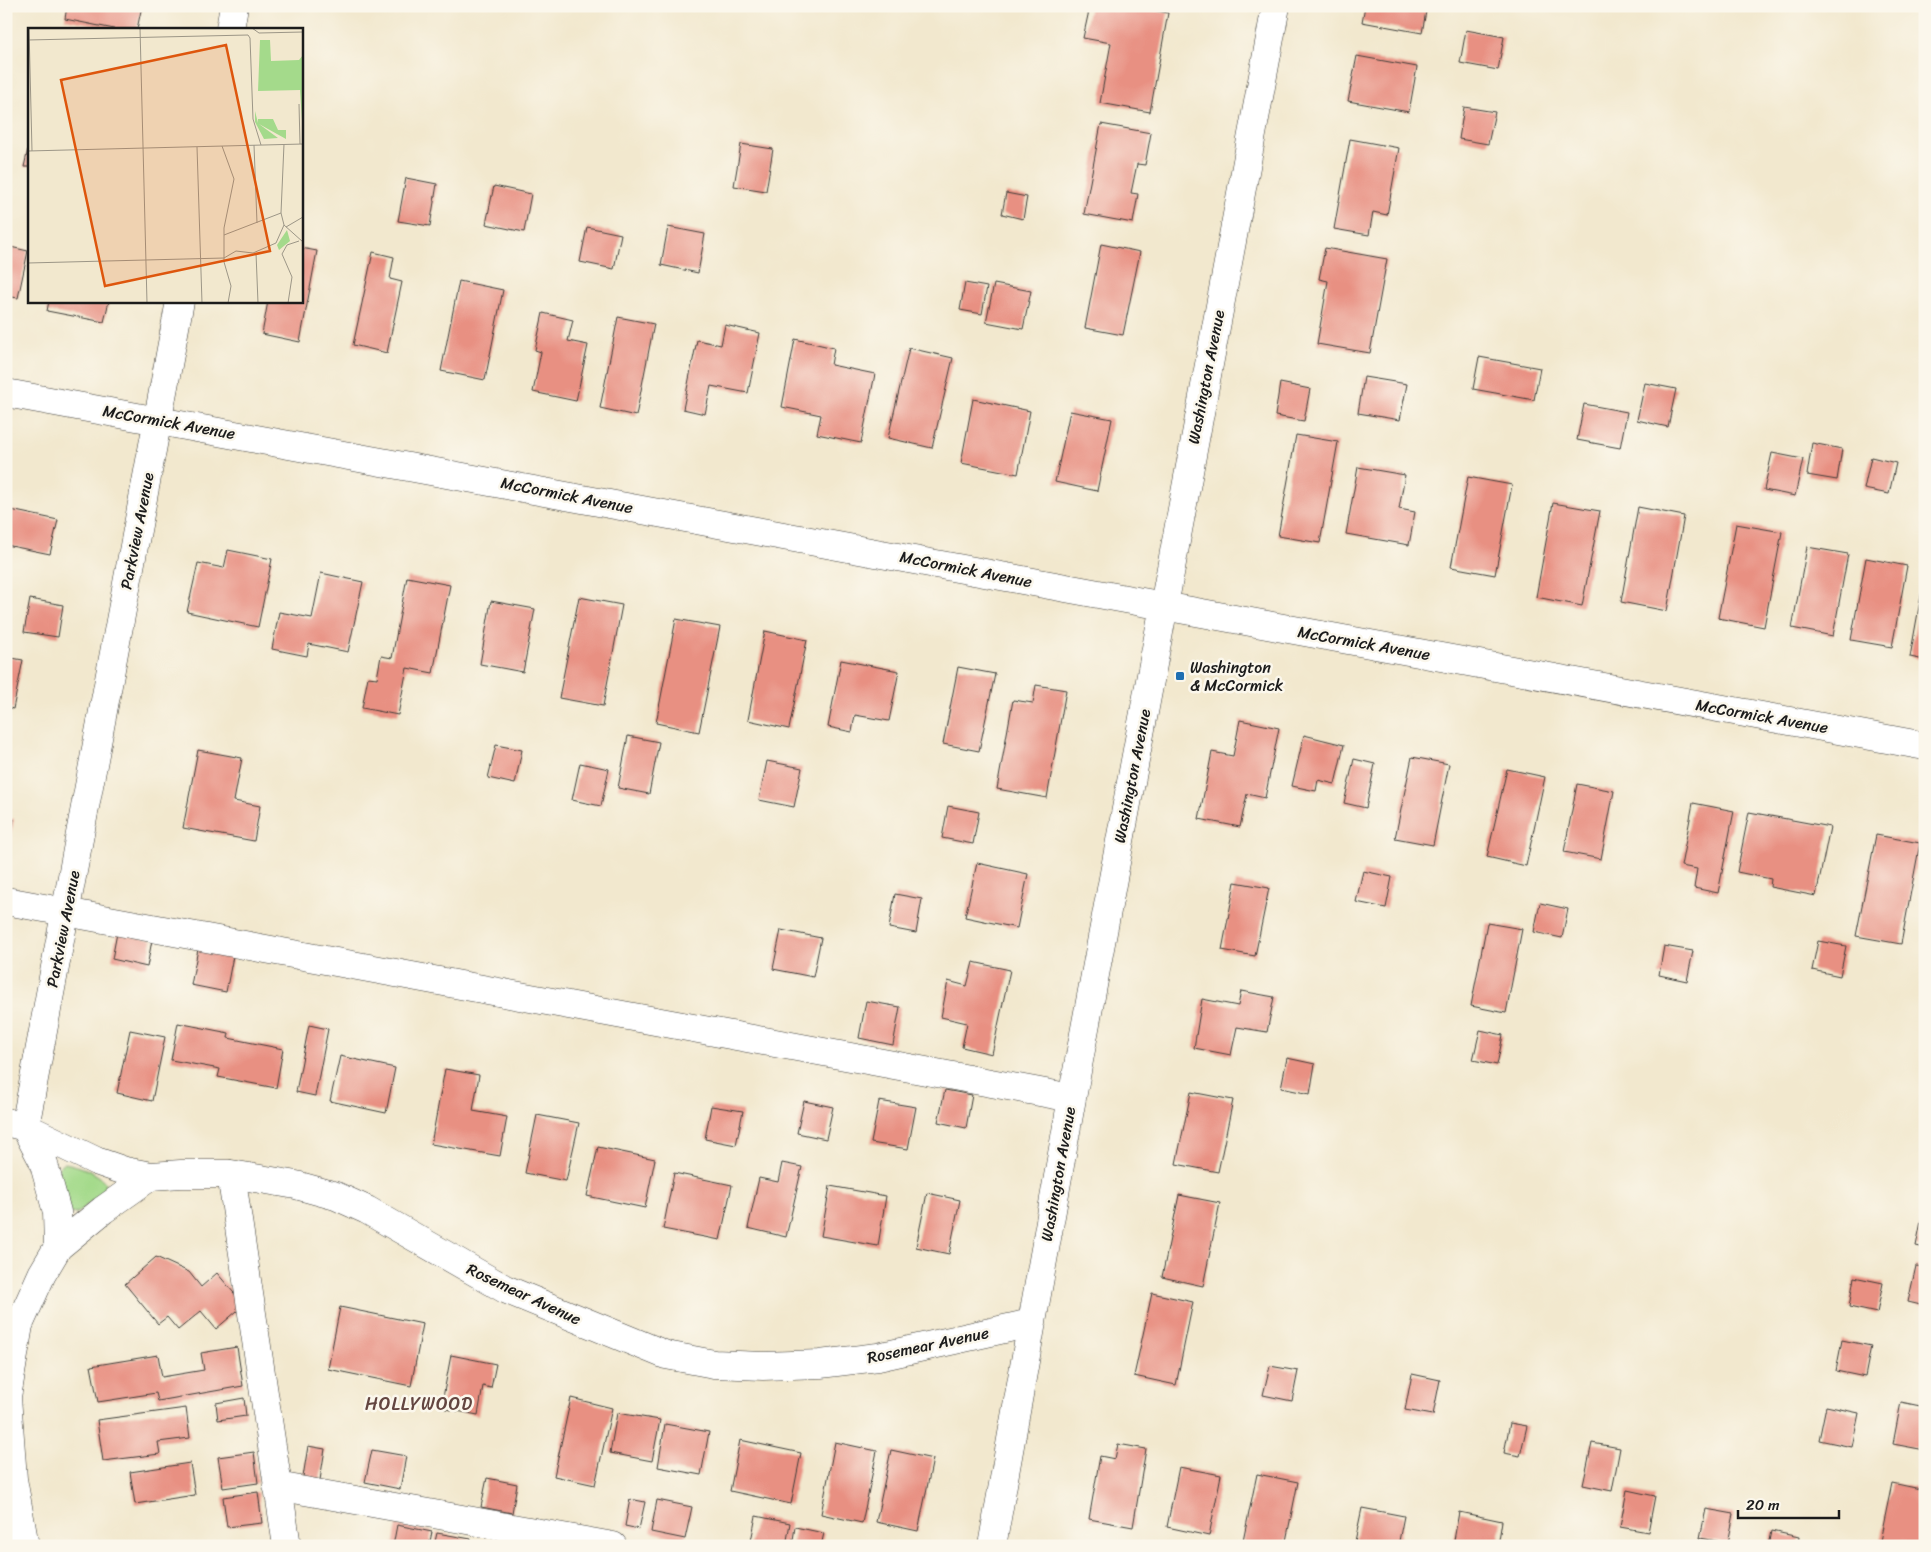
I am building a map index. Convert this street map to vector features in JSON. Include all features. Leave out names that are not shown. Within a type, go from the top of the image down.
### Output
[{"type":"street","points":[[230,28],[234,6]]},
{"type":"street","name":"Washington Avenue","points":[[992,1546],[1072,1098],[1276,6]]},
{"type":"street","name":"Parkview Avenue","points":[[16,1125],[66,912],[180,302]]},
{"type":"street","name":"McCormick Avenue","points":[[6,392],[1925,746]]},
{"type":"street","points":[[6,901],[1072,1098]]},
{"type":"street","points":[[16,1125],[42,1161],[57,1212],[58,1247]]},
{"type":"street","name":"Rosemear Avenue","points":[[16,1125],[96,1161],[125,1171],[151,1176],[231,1174],[257,1177],[336,1196],[367,1210],[505,1289],[666,1355],[704,1362],[763,1366],[820,1364],[878,1357],[1031,1322]]},
{"type":"street","points":[[231,1174],[276,1486],[287,1546]]},
{"type":"street","points":[[26,1546],[13,1478],[7,1423],[7,1397],[19,1325],[42,1274],[58,1247],[103,1210],[151,1176]]},
{"type":"street","points":[[276,1486],[613,1546]]},
{"type":"green space","points":[[64,1163],[87,1170],[106,1183],[101,1194],[76,1214],[70,1213],[58,1171]]},
{"type":"building","points":[[67,6],[142,6],[137,28],[109,28],[65,19]]},
{"type":"building","points":[[1090,6],[1132,6],[1168,13],[1150,112],[1100,103],[1111,43],[1083,38]]},
{"type":"building","points":[[1365,6],[1427,6],[1422,33],[1362,22]]},
{"type":"building","points":[[1466,30],[1504,37],[1498,70],[1460,63]]},
{"type":"building","points":[[1357,56],[1417,67],[1409,112],[1348,101]]},
{"type":"building","points":[[1464,107],[1495,112],[1488,144],[1459,139]]},
{"type":"building","points":[[1101,124],[1151,133],[1145,165],[1137,164],[1131,193],[1138,194],[1133,223],[1084,214]]},
{"type":"building","points":[[1350,139],[1399,148],[1387,215],[1373,212],[1369,235],[1334,229]]},
{"type":"building","points":[[741,144],[773,149],[766,191],[734,186]]},
{"type":"building","points":[[28,149],[28,167],[24,167]]},
{"type":"building","points":[[406,178],[437,184],[430,226],[398,221]]},
{"type":"building","points":[[494,186],[531,194],[524,232],[486,224]]},
{"type":"building","points":[[1006,193],[1027,197],[1023,219],[1002,214]]},
{"type":"building","points":[[587,227],[621,234],[614,269],[580,262]]},
{"type":"building","points":[[668,227],[705,234],[698,273],[661,265]]},
{"type":"building","points":[[1101,244],[1140,252],[1123,335],[1085,328]]},
{"type":"building","points":[[6,246],[28,251],[18,298],[6,296]]},
{"type":"building","points":[[302,248],[317,251],[300,342],[262,334],[268,302],[302,302]]},
{"type":"building","points":[[1325,248],[1387,259],[1370,353],[1317,344],[1328,281],[1319,279]]},
{"type":"building","points":[[373,252],[394,257],[390,279],[402,282],[387,353],[353,345]]},
{"type":"building","points":[[459,281],[503,290],[485,380],[441,371]]},
{"type":"building","points":[[965,283],[987,287],[982,314],[960,310]]},
{"type":"building","points":[[994,284],[1031,291],[1023,329],[986,322]]},
{"type":"building","points":[[49,302],[109,302],[104,322],[47,311]]},
{"type":"building","points":[[543,313],[573,320],[568,341],[588,345],[576,401],[533,392],[541,352],[535,350]]},
{"type":"building","points":[[618,317],[654,324],[636,416],[600,408]]},
{"type":"building","points":[[725,325],[760,333],[748,393],[711,386],[705,414],[683,409],[697,340],[721,345]]},
{"type":"building","points":[[795,339],[834,348],[831,365],[875,374],[861,443],[817,434],[821,415],[782,407]]},
{"type":"building","points":[[909,348],[953,358],[932,448],[888,438]]},
{"type":"building","points":[[1479,357],[1540,368],[1534,400],[1473,389]]},
{"type":"building","points":[[1364,377],[1407,384],[1400,420],[1358,413]]},
{"type":"building","points":[[1280,383],[1310,389],[1304,421],[1275,416]]},
{"type":"building","points":[[1645,383],[1676,389],[1668,427],[1637,420]]},
{"type":"building","points":[[973,399],[1030,411],[1018,474],[961,463]]},
{"type":"building","points":[[1584,404],[1627,412],[1620,448],[1577,440]]},
{"type":"building","points":[[1070,411],[1112,419],[1097,491],[1055,482]]},
{"type":"building","points":[[1296,435],[1338,442],[1320,543],[1278,536]]},
{"type":"building","points":[[1812,443],[1842,449],[1837,480],[1807,475]]},
{"type":"building","points":[[1772,453],[1803,459],[1795,496],[1764,490]]},
{"type":"building","points":[[1871,457],[1896,463],[1889,494],[1864,489]]},
{"type":"building","points":[[1358,467],[1405,475],[1399,509],[1415,512],[1409,545],[1346,534]]},
{"type":"building","points":[[1468,477],[1512,485],[1495,575],[1451,567]]},
{"type":"building","points":[[1553,503],[1600,511],[1582,606],[1536,597]]},
{"type":"building","points":[[1638,507],[1684,516],[1667,611],[1621,602]]},
{"type":"building","points":[[11,510],[58,520],[50,554],[6,545]]},
{"type":"building","points":[[1736,524],[1782,532],[1764,627],[1718,618]]},
{"type":"building","points":[[1807,547],[1848,554],[1833,636],[1792,628]]},
{"type":"building","points":[[228,550],[272,559],[258,627],[187,612],[198,563],[224,568]]},
{"type":"building","points":[[1866,558],[1907,566],[1892,647],[1851,640]]},
{"type":"building","points":[[321,573],[363,582],[348,652],[309,644],[307,656],[272,649],[279,612],[312,618]]},
{"type":"building","points":[[407,577],[450,585],[433,673],[407,668],[398,715],[362,708],[368,677],[377,678],[381,656],[392,658]]},
{"type":"building","points":[[1925,579],[1925,660],[1910,657]]},
{"type":"building","points":[[579,597],[622,605],[603,706],[559,698]]},
{"type":"building","points":[[30,599],[63,605],[58,637],[24,632]]},
{"type":"building","points":[[491,601],[535,609],[523,672],[480,664]]},
{"type":"building","points":[[676,619],[720,627],[699,732],[656,723]]},
{"type":"building","points":[[765,631],[807,640],[789,729],[748,720]]},
{"type":"building","points":[[6,657],[23,660],[13,709],[6,707]]},
{"type":"building","points":[[841,660],[899,671],[889,721],[855,715],[852,732],[828,727]]},
{"type":"building","points":[[958,667],[995,674],[979,751],[943,744]]},
{"type":"building","points":[[1036,685],[1066,690],[1047,798],[997,789],[1013,700],[1033,703]]},
{"type":"building","points":[[1240,720],[1279,728],[1265,798],[1247,794],[1240,827],[1199,819],[1212,752],[1233,756]]},
{"type":"building","points":[[1304,735],[1344,745],[1335,784],[1318,780],[1316,791],[1292,786]]},
{"type":"building","points":[[628,736],[659,742],[649,794],[618,788]]},
{"type":"building","points":[[496,745],[522,750],[515,784],[488,778]]},
{"type":"building","points":[[198,750],[242,758],[234,801],[260,806],[254,841],[183,828]]},
{"type":"building","points":[[1412,757],[1449,764],[1433,845],[1395,838]]},
{"type":"building","points":[[1354,759],[1375,764],[1366,808],[1344,803]]},
{"type":"building","points":[[767,761],[802,768],[794,807],[759,800]]},
{"type":"building","points":[[580,763],[609,769],[601,806],[572,800]]},
{"type":"building","points":[[1507,769],[1545,777],[1526,866],[1487,857]]},
{"type":"building","points":[[1577,784],[1614,791],[1601,859],[1564,852]]},
{"type":"building","points":[[1693,803],[1734,811],[1718,893],[1694,888],[1697,869],[1681,866]]},
{"type":"building","points":[[948,806],[979,812],[973,844],[942,838]]},
{"type":"building","points":[[1749,812],[1830,827],[1816,896],[1770,887],[1771,879],[1737,872]]},
{"type":"building","points":[[6,818],[14,819],[7,853],[6,852]]},
{"type":"building","points":[[1876,835],[1920,843],[1901,944],[1856,936]]},
{"type":"building","points":[[977,863],[1028,874],[1017,928],[965,917]]},
{"type":"building","points":[[1363,871],[1392,877],[1386,908],[1356,902]]},
{"type":"building","points":[[1235,882],[1269,888],[1255,956],[1222,950]]},
{"type":"building","points":[[895,894],[922,899],[916,933],[889,928]]},
{"type":"building","points":[[1540,903],[1568,909],[1562,938],[1534,932]]},
{"type":"building","points":[[1487,923],[1522,929],[1506,1013],[1471,1006]]},
{"type":"building","points":[[781,930],[821,938],[813,977],[773,969]]},
{"type":"building","points":[[117,933],[152,940],[147,967],[112,959]]},
{"type":"building","points":[[1818,941],[1846,946],[1840,976],[1812,970]]},
{"type":"building","points":[[1664,946],[1693,951],[1687,981],[1659,975]]},
{"type":"building","points":[[198,949],[233,956],[226,992],[191,985]]},
{"type":"building","points":[[973,962],[1010,970],[992,1054],[962,1047],[967,1023],[941,1017],[948,981],[967,986]]},
{"type":"building","points":[[1241,991],[1274,997],[1267,1032],[1237,1027],[1231,1055],[1194,1048],[1202,999],[1238,1006]]},
{"type":"building","points":[[866,1001],[900,1007],[893,1045],[859,1038]]},
{"type":"building","points":[[178,1023],[229,1033],[228,1038],[283,1049],[276,1088],[218,1077],[220,1069],[171,1060]]},
{"type":"building","points":[[309,1025],[328,1029],[315,1096],[296,1092]]},
{"type":"building","points":[[130,1030],[165,1037],[152,1101],[117,1093]]},
{"type":"building","points":[[1480,1030],[1503,1035],[1497,1065],[1473,1060]]},
{"type":"building","points":[[340,1056],[395,1068],[386,1113],[330,1101]]},
{"type":"building","points":[[1287,1058],[1315,1064],[1310,1094],[1281,1088]]},
{"type":"building","points":[[445,1069],[479,1075],[473,1111],[507,1117],[500,1156],[431,1144]]},
{"type":"building","points":[[945,1090],[972,1095],[966,1128],[938,1122]]},
{"type":"building","points":[[1191,1092],[1233,1100],[1218,1172],[1176,1164]]},
{"type":"building","points":[[804,1101],[833,1107],[826,1139],[797,1133]]},
{"type":"building","points":[[879,1101],[916,1107],[908,1149],[871,1143]]},
{"type":"building","points":[[711,1106],[743,1111],[736,1145],[705,1139]]},
{"type":"building","points":[[537,1115],[579,1123],[566,1181],[525,1173]]},
{"type":"building","points":[[598,1147],[655,1159],[645,1208],[587,1196]]},
{"type":"building","points":[[782,1163],[802,1167],[786,1237],[748,1228],[759,1178],[778,1182]]},
{"type":"building","points":[[674,1173],[732,1185],[720,1240],[663,1229]]},
{"type":"building","points":[[830,1186],[886,1196],[878,1246],[821,1236]]},
{"type":"building","points":[[927,1193],[960,1200],[949,1254],[916,1247]]},
{"type":"building","points":[[1179,1195],[1220,1203],[1203,1286],[1162,1277]]},
{"type":"building","points":[[1925,1207],[1925,1248],[1916,1246]]},
{"type":"building","points":[[156,1257],[189,1272],[201,1287],[217,1273],[244,1305],[216,1329],[201,1311],[178,1330],[167,1317],[158,1324],[125,1284]]},
{"type":"building","points":[[1916,1266],[1925,1267],[1925,1306],[1908,1302]]},
{"type":"building","points":[[1854,1277],[1883,1283],[1877,1313],[1849,1307]]},
{"type":"building","points":[[1152,1293],[1193,1302],[1176,1385],[1134,1376]]},
{"type":"building","points":[[340,1307],[423,1324],[411,1386],[328,1369]]},
{"type":"building","points":[[1842,1340],[1871,1346],[1865,1377],[1836,1371]]},
{"type":"building","points":[[237,1347],[243,1386],[158,1401],[156,1393],[98,1402],[91,1366],[158,1355],[162,1377],[204,1370],[201,1353]]},
{"type":"building","points":[[451,1355],[496,1364],[491,1388],[483,1386],[478,1415],[441,1408]]},
{"type":"building","points":[[1270,1366],[1298,1371],[1292,1401],[1263,1395]]},
{"type":"building","points":[[1412,1374],[1440,1380],[1433,1415],[1405,1410]]},
{"type":"building","points":[[244,1398],[246,1416],[218,1420],[216,1403]]},
{"type":"building","points":[[571,1398],[612,1408],[595,1485],[554,1476]]},
{"type":"building","points":[[1901,1402],[1925,1407],[1925,1450],[1893,1444]]},
{"type":"building","points":[[1826,1406],[1859,1413],[1852,1447],[1819,1440]]},
{"type":"building","points":[[186,1408],[190,1438],[158,1442],[160,1454],[103,1461],[97,1420]]},
{"type":"building","points":[[617,1413],[660,1420],[652,1461],[610,1453]]},
{"type":"building","points":[[1510,1423],[1527,1426],[1520,1456],[1504,1453]]},
{"type":"building","points":[[665,1424],[709,1432],[701,1475],[658,1467]]},
{"type":"building","points":[[740,1440],[801,1453],[791,1504],[730,1491]]},
{"type":"building","points":[[835,1442],[877,1451],[862,1523],[821,1514]]},
{"type":"building","points":[[1592,1443],[1620,1448],[1612,1491],[1583,1485]]},
{"type":"building","points":[[1118,1444],[1146,1449],[1133,1527],[1089,1519],[1100,1456],[1115,1459]]},
{"type":"building","points":[[308,1446],[325,1449],[320,1480],[303,1477]]},
{"type":"building","points":[[372,1450],[406,1456],[400,1489],[365,1482]]},
{"type":"building","points":[[891,1450],[933,1459],[918,1531],[876,1522]]},
{"type":"building","points":[[254,1452],[258,1483],[223,1488],[218,1457]]},
{"type":"building","points":[[190,1463],[195,1495],[135,1504],[130,1472]]},
{"type":"building","points":[[1179,1467],[1221,1475],[1209,1536],[1167,1527]]},
{"type":"building","points":[[1257,1474],[1298,1482],[1285,1546],[1242,1546]]},
{"type":"building","points":[[487,1478],[517,1484],[512,1513],[481,1507]]},
{"type":"building","points":[[1892,1483],[1925,1490],[1925,1546],[1879,1546]]},
{"type":"building","points":[[1627,1490],[1655,1496],[1648,1532],[1620,1527]]},
{"type":"building","points":[[258,1492],[262,1523],[227,1527],[223,1497]]},
{"type":"building","points":[[630,1499],[645,1502],[639,1529],[625,1526]]},
{"type":"building","points":[[657,1500],[692,1507],[685,1539],[651,1532]]},
{"type":"building","points":[[1362,1508],[1404,1516],[1398,1546],[1354,1546]]},
{"type":"building","points":[[1706,1509],[1734,1514],[1728,1543],[1700,1538]]},
{"type":"building","points":[[1459,1512],[1502,1521],[1498,1546],[1453,1546]]},
{"type":"building","points":[[756,1516],[790,1523],[786,1546],[750,1546]]},
{"type":"building","points":[[397,1525],[432,1532],[429,1546],[393,1546]]},
{"type":"building","points":[[795,1527],[824,1533],[821,1546],[792,1546]]},
{"type":"building","points":[[1771,1531],[1799,1537],[1798,1546],[1768,1546]]},
{"type":"building","points":[[437,1533],[471,1539],[470,1546],[434,1546]]},
{"type":"place","name":"Washington & McCormick","points":[[1180,676]]},
{"type":"district","name":"HOLLYWOOD","points":[[419,1404]]}]
